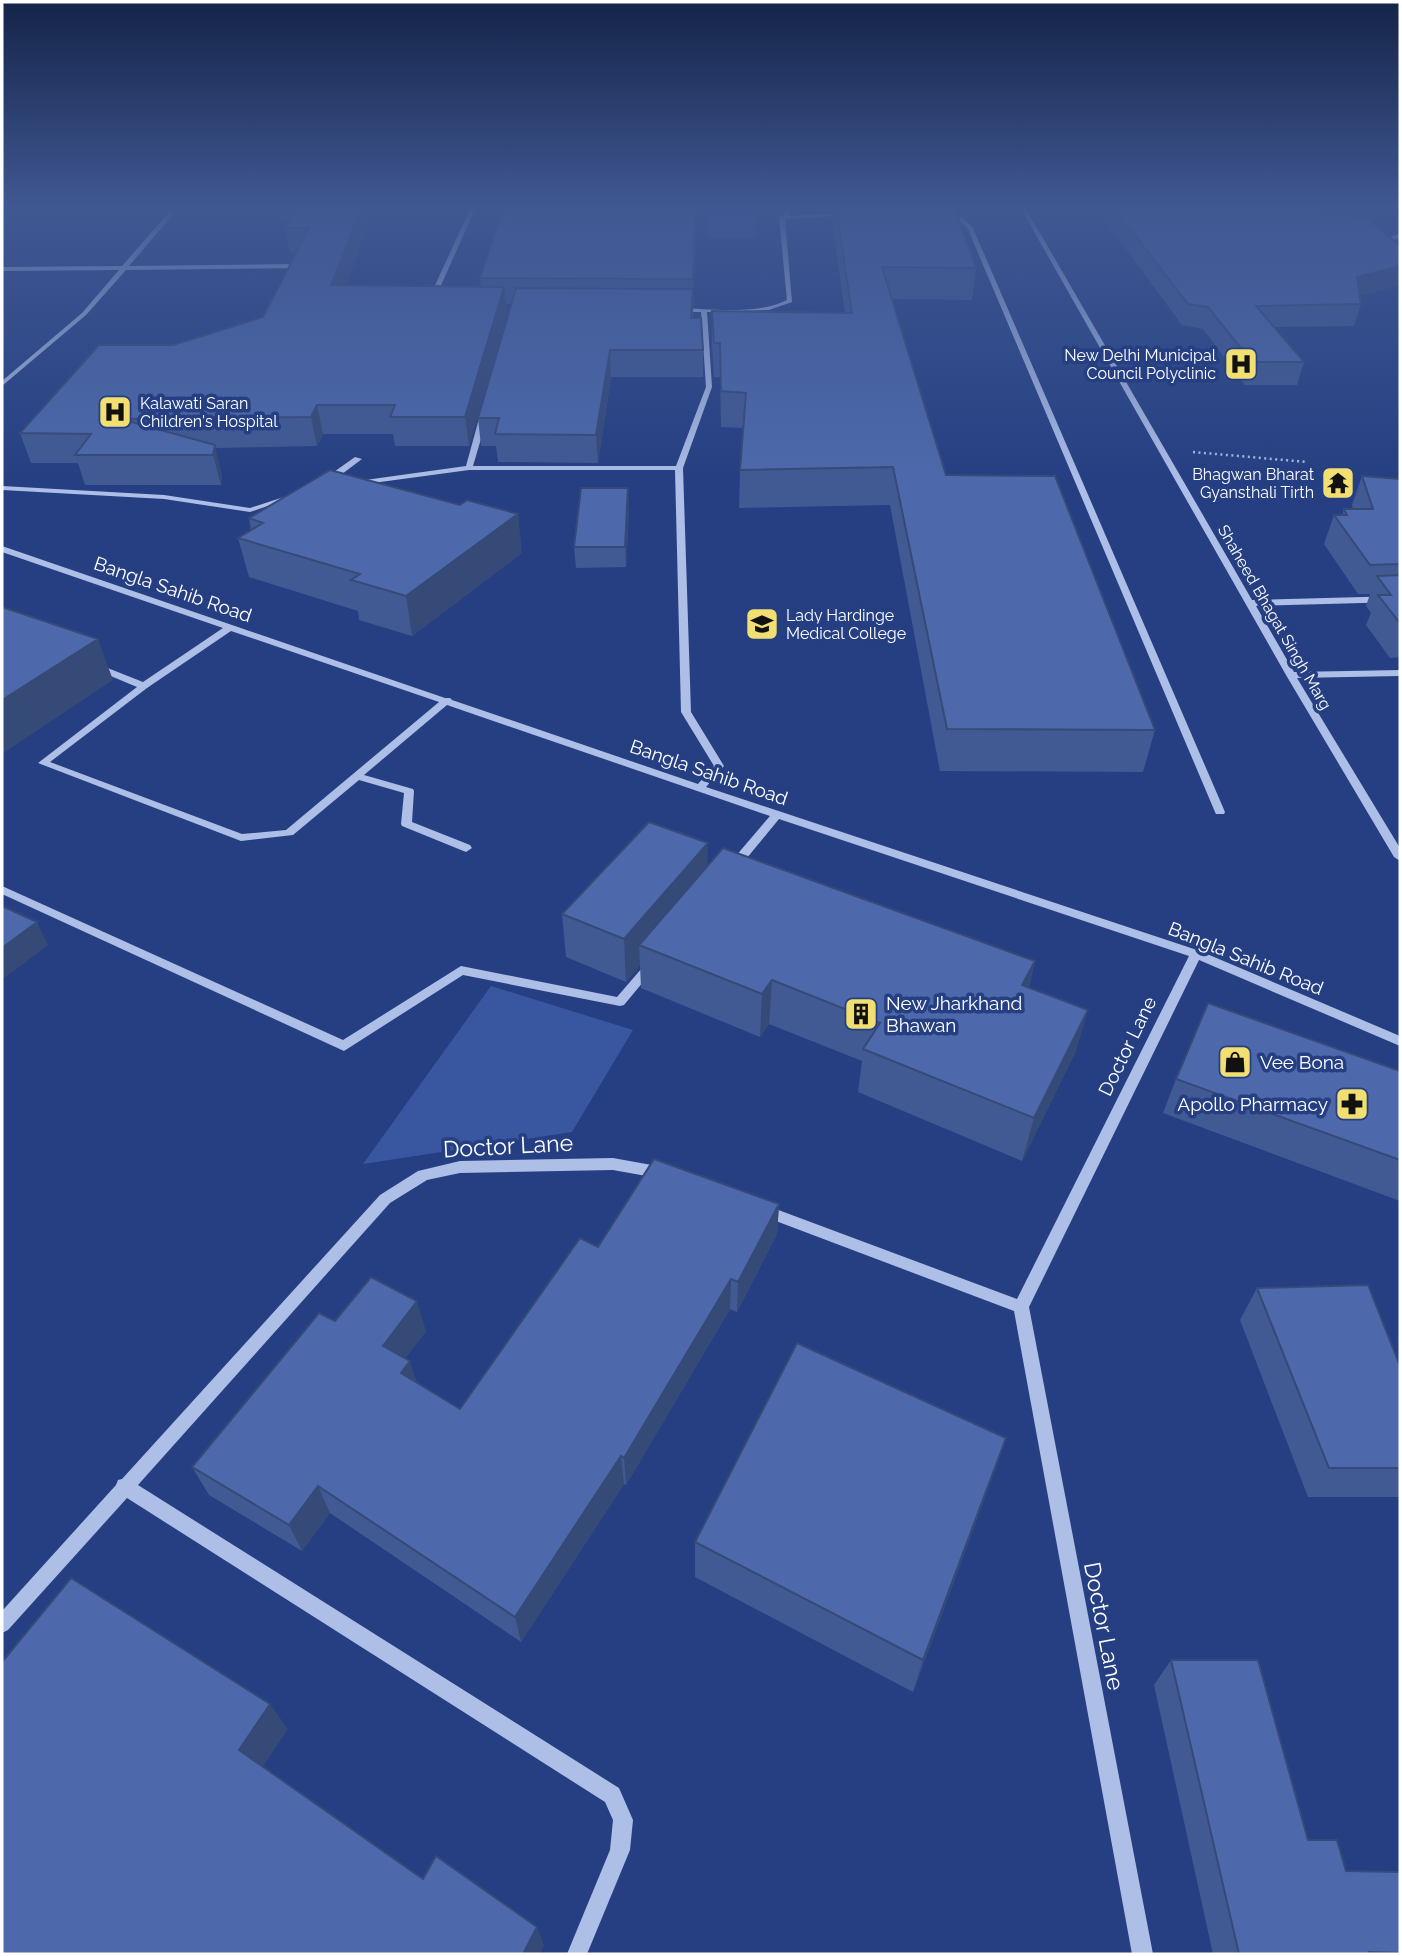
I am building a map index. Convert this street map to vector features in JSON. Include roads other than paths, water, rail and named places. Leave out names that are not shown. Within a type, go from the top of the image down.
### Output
[{"type":"street","points":[[2,384],[84,314],[98,298]]},
{"type":"street","points":[[438,298],[440,302],[448,304]]},
{"type":"street","points":[[663,310],[783,307],[790,298]]},
{"type":"street","points":[[999,298],[1220,812]]},
{"type":"street","name":"Shaheed Bhagat Singh Marg","points":[[1074,298],[1291,675],[1397,841],[1400,857]]},
{"type":"street","points":[[700,788],[719,766],[686,712],[679,468],[709,387],[704,310]]},
{"type":"street","points":[[469,468],[487,402]]},
{"type":"street","points":[[341,486],[316,489],[358,459]]},
{"type":"street","points":[[354,484],[469,468],[679,468]]},
{"type":"street","points":[[2,488],[164,497],[250,510],[303,493]]},
{"type":"street","name":"Bangla Sahib Road","points":[[2,549],[777,815],[1196,954],[1400,1041]]},
{"type":"street","points":[[1251,603],[1400,599]]},
{"type":"street","points":[[231,627],[144,686],[43,763],[241,838],[289,834],[447,700]]},
{"type":"street","points":[[80,661],[144,686]]},
{"type":"street","points":[[1291,675],[1400,673]]},
{"type":"street","points":[[357,776],[409,791],[406,824],[466,848]]},
{"type":"street","points":[[725,877],[777,815]]},
{"type":"street","points":[[2,890],[344,1046],[461,970],[620,1002],[664,950]]},
{"type":"street","name":"Doctor Lane","points":[[1143,1954],[1021,1307],[1196,954]]},
{"type":"street","name":"Doctor Lane","points":[[2,1624],[385,1199],[423,1175],[460,1167],[613,1164],[679,1178]]},
{"type":"street","points":[[755,1207],[1021,1307]]},
{"type":"street","points":[[124,1486],[612,1795],[623,1820],[620,1850],[577,1954]]},
{"type":"place","name":"New Delhi Municipal Council Polyclinic","points":[[1241,364]]},
{"type":"place","name":"Kalawati Saran Children's Hospital","points":[[115,412]]},
{"type":"place","name":"Bhagwan Bharat Gyansthali Tirth","points":[[1338,483]]},
{"type":"place","name":"Lady Hardinge Medical College","points":[[762,624]]},
{"type":"place","name":"New Jharkhand Bhawan","points":[[861,1014]]},
{"type":"place","name":"Vee Bona","points":[[1235,1062]]},
{"type":"place","name":"Apollo Pharmacy","points":[[1352,1104]]}]
